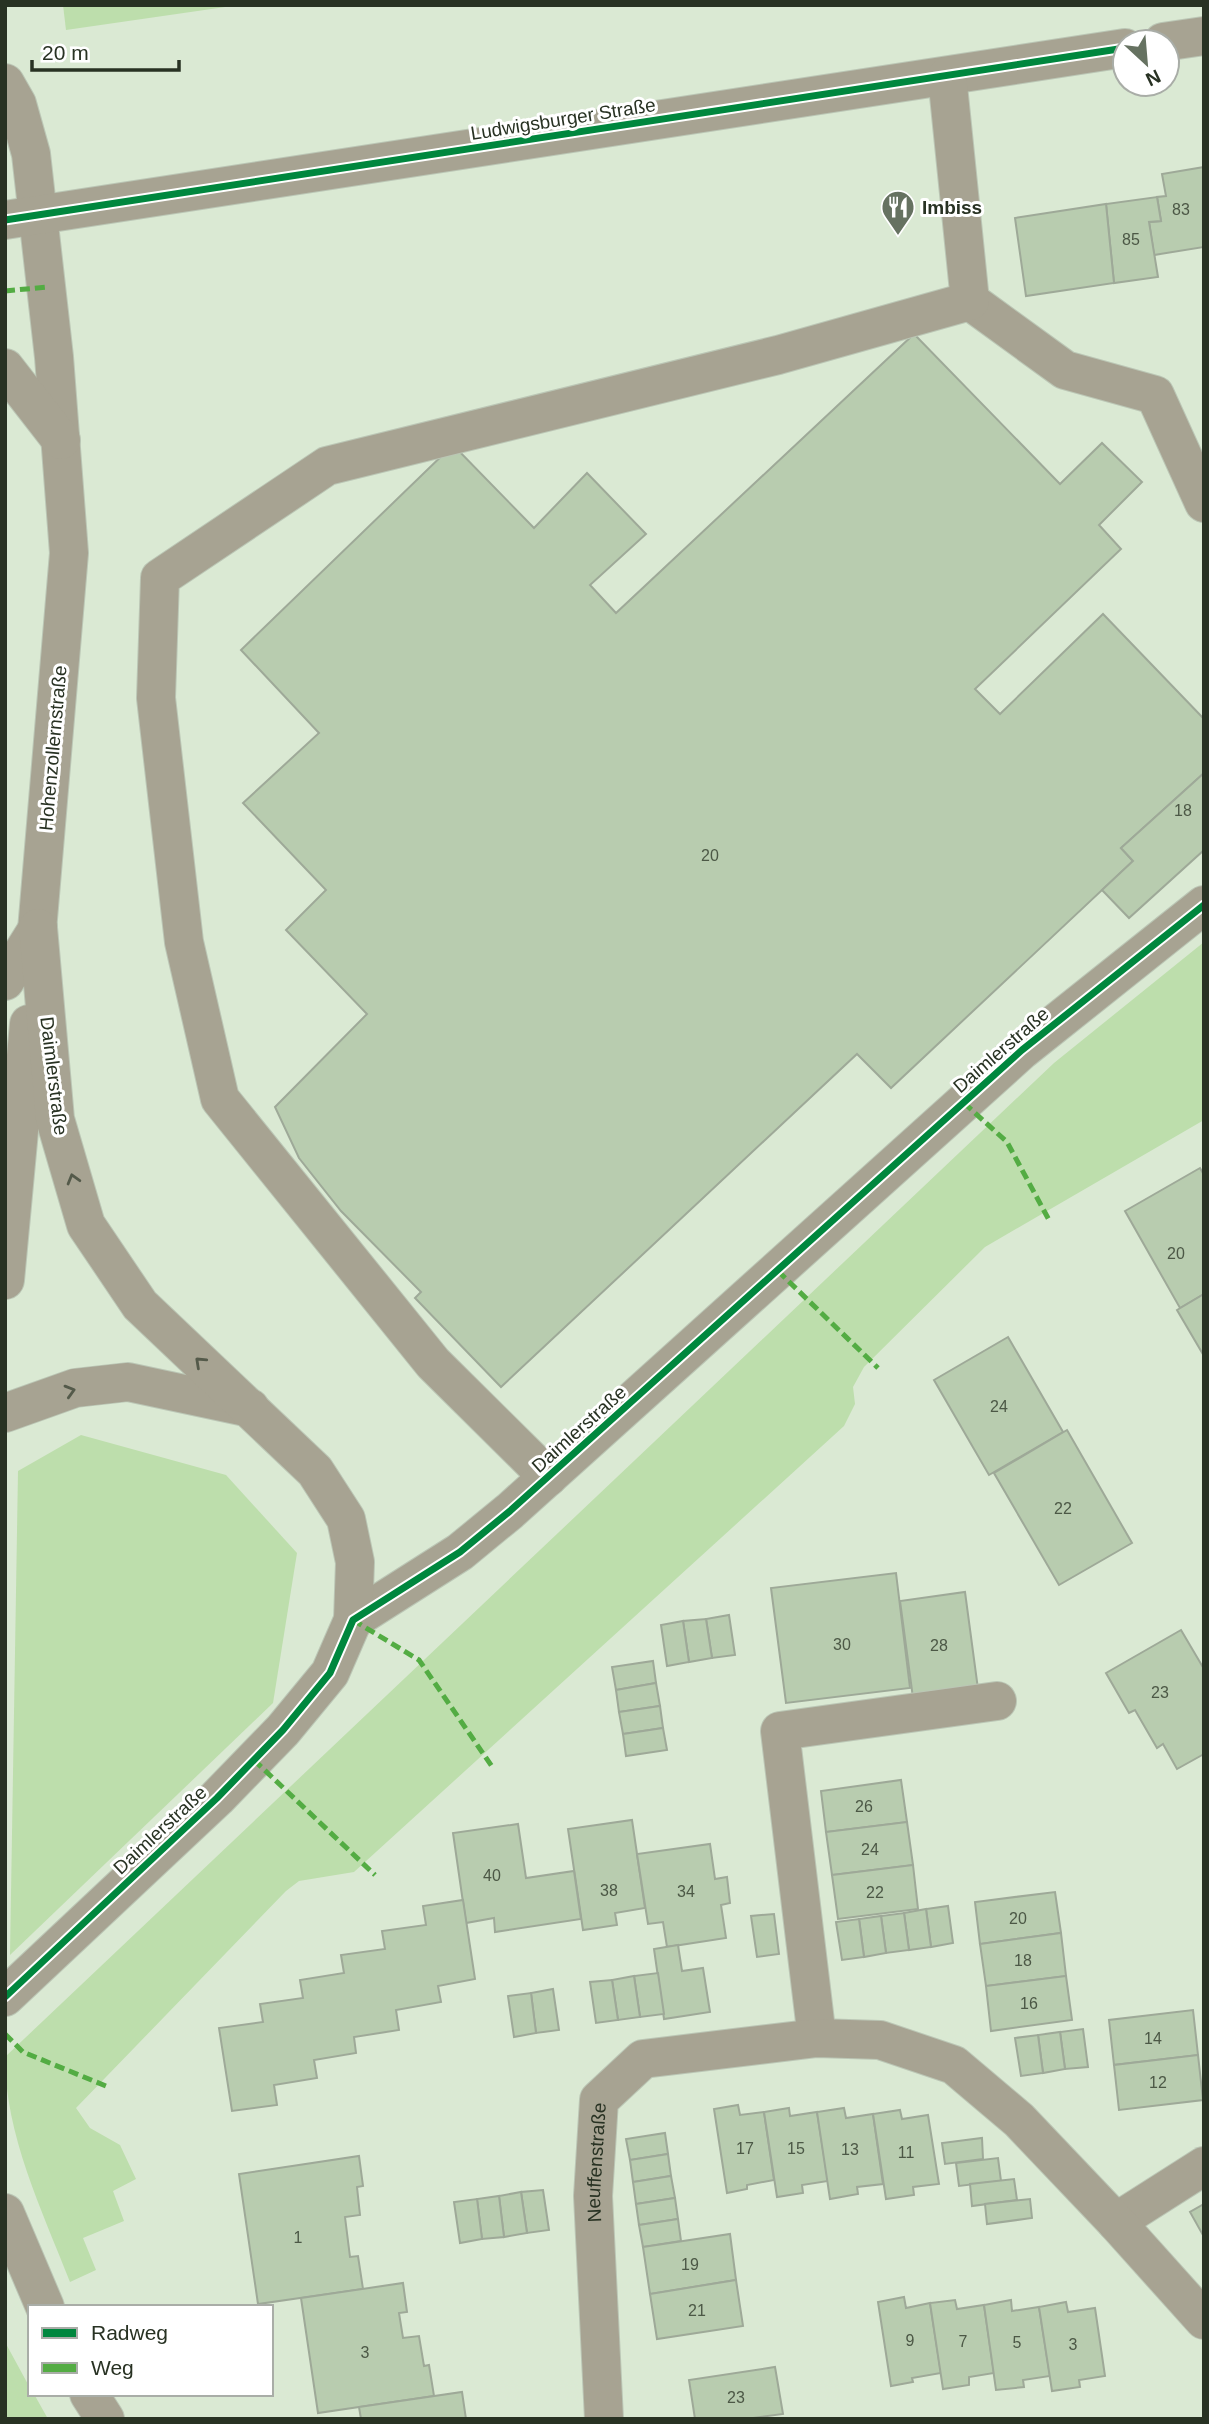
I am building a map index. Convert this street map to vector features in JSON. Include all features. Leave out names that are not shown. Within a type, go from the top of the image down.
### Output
[{"type":"street","points":[[1181,39],[1204,36]]},
{"type":"street","name":"Ludwigsburger Straße","points":[[21,218],[1111,50]]},
{"type":"street","points":[[947,76],[970,301],[1065,370],[1154,395],[1204,503]]},
{"type":"street","name":"Hohenzollernstraße","points":[[5,83],[17,104],[31,153],[21,218],[48,287],[69,553],[5,1280]]},
{"type":"street","points":[[548,1477],[433,1363],[219,1100],[184,942],[156,698],[160,578],[327,466],[778,355],[970,301]]},
{"type":"street","points":[[5,368],[61,440]]},
{"type":"street","name":"Daimlerstraße","points":[[353,1620],[460,1552],[548,1477],[1022,1050],[1204,905]]},
{"type":"street","points":[[5,981],[38,928]]},
{"type":"street","name":"Daimlerstraße","points":[[5,1997],[217,1798],[283,1730],[330,1674],[353,1620],[355,1562],[346,1519],[315,1471],[140,1306],[86,1225],[55,1119],[38,928]]},
{"type":"street","points":[[5,1413],[75,1388],[128,1382],[250,1408]]},
{"type":"street","points":[[817,2038],[780,1731],[997,1701]]},
{"type":"street","name":"Neuffenstraße","points":[[604,2419],[593,2196],[599,2100],[643,2059],[817,2038],[880,2040],[954,2065],[1019,2120],[1204,2320]]},
{"type":"street","points":[[1116,2222],[1204,2165]]},
{"type":"street","points":[[10,2227],[45,2305]]},
{"type":"street","points":[[90,2396],[105,2419]]},
{"type":"green space","points":[[63,5],[239,5],[66,30]]},
{"type":"green space","points":[[1204,942],[1204,1120],[985,1247],[864,1367],[853,1387],[855,1404],[844,1426],[354,1872],[299,1881],[286,1891],[76,2108],[90,2128],[120,2145],[136,2179],[113,2191],[124,2221],[83,2238],[96,2270],[70,2282],[37,2200],[18,2143],[11,2115],[5,2057],[1054,1063]]},
{"type":"green space","points":[[81,1435],[226,1475],[297,1553],[273,1703],[10,1955],[18,1471]]},
{"type":"green space","points":[[5,2342],[28,2384],[28,2396],[35,2396],[48,2419],[5,2419]]},
{"type":"building","points":[[1204,167],[1204,247],[1154,255],[1149,222],[1161,221],[1157,197],[1166,196],[1162,174]]},
{"type":"building","points":[[1157,197],[1161,221],[1149,222],[1158,277],[1114,283],[1106,204]]},
{"type":"building","points":[[1106,204],[1114,283],[1026,296],[1015,218]]},
{"type":"building","points":[[914,334],[1060,484],[1102,443],[1142,482],[1099,525],[1121,549],[975,689],[1000,714],[1103,614],[1204,719],[1204,773],[1121,848],[1133,861],[891,1088],[857,1054],[501,1387],[415,1298],[421,1292],[341,1211],[299,1158],[275,1107],[367,1014],[286,930],[326,890],[243,803],[319,733],[241,650],[453,445],[534,528],[587,473],[646,534],[590,585],[616,613]]},
{"type":"building","points":[[1204,773],[1204,850],[1129,918],[1102,890],[1133,861],[1121,848]]},
{"type":"building","points":[[1200,1168],[1204,1175],[1204,1294],[1180,1308],[1125,1211]]},
{"type":"building","points":[[1204,1294],[1204,1356],[1177,1310]]},
{"type":"building","points":[[1008,1337],[1063,1432],[989,1475],[934,1380]]},
{"type":"building","points":[[1067,1430],[1132,1543],[1059,1585],[994,1473]]},
{"type":"building","points":[[896,1573],[910,1688],[786,1703],[771,1588]]},
{"type":"building","points":[[965,1592],[978,1689],[913,1698],[900,1601]]},
{"type":"building","points":[[729,1615],[735,1655],[712,1658],[706,1619]]},
{"type":"building","points":[[706,1619],[712,1658],[689,1662],[683,1621]]},
{"type":"building","points":[[683,1621],[689,1662],[667,1666],[661,1625]]},
{"type":"building","points":[[1181,1630],[1204,1669],[1204,1754],[1177,1769],[1163,1744],[1157,1748],[1135,1710],[1129,1713],[1106,1673]]},
{"type":"building","points":[[653,1661],[656,1683],[616,1690],[612,1667]]},
{"type":"building","points":[[656,1683],[660,1706],[619,1712],[616,1690]]},
{"type":"building","points":[[660,1706],[663,1728],[623,1734],[619,1712]]},
{"type":"building","points":[[663,1728],[667,1750],[626,1756],[623,1734]]},
{"type":"building","points":[[901,1780],[907,1822],[826,1832],[821,1791]]},
{"type":"building","points":[[632,1820],[645,1908],[615,1913],[617,1925],[583,1930],[568,1829]]},
{"type":"building","points":[[907,1822],[913,1865],[832,1875],[826,1832]]},
{"type":"building","points":[[518,1824],[526,1878],[574,1871],[581,1919],[495,1932],[494,1918],[466,1923],[453,1833]]},
{"type":"building","points":[[710,1844],[715,1879],[727,1877],[730,1903],[721,1905],[726,1938],[667,1947],[663,1922],[648,1924],[637,1854]]},
{"type":"building","points":[[913,1865],[918,1909],[838,1919],[832,1875]]},
{"type":"building","points":[[1055,1892],[1061,1933],[980,1944],[975,1902]]},
{"type":"building","points":[[463,1900],[475,1979],[438,1986],[441,2002],[396,2010],[399,2030],[354,2037],[356,2053],[314,2060],[317,2078],[274,2085],[277,2105],[232,2111],[219,2028],[263,2022],[260,2004],[303,1998],[300,1980],[344,1973],[341,1955],[385,1949],[382,1931],[426,1925],[423,1906]]},
{"type":"building","points":[[948,1906],[953,1943],[931,1947],[926,1909]]},
{"type":"building","points":[[926,1909],[931,1947],[909,1950],[904,1913]]},
{"type":"building","points":[[904,1913],[909,1950],[886,1953],[881,1916]]},
{"type":"building","points":[[774,1914],[779,1954],[757,1957],[751,1916]]},
{"type":"building","points":[[881,1916],[886,1953],[864,1957],[859,1919]]},
{"type":"building","points":[[859,1919],[864,1957],[842,1960],[836,1922]]},
{"type":"building","points":[[1061,1933],[1066,1976],[986,1986],[980,1944]]},
{"type":"building","points":[[678,1945],[682,1971],[703,1968],[710,2012],[664,2019],[654,1949]]},
{"type":"building","points":[[658,1973],[664,2014],[640,2017],[634,1976]]},
{"type":"building","points":[[634,1976],[640,2017],[618,2020],[612,1980]]},
{"type":"building","points":[[1066,1976],[1072,2020],[991,2031],[986,1986]]},
{"type":"building","points":[[612,1980],[618,2020],[596,2023],[590,1982]]},
{"type":"building","points":[[553,1989],[559,2030],[536,2033],[531,1993]]},
{"type":"building","points":[[531,1993],[536,2033],[514,2037],[508,1996]]},
{"type":"building","points":[[1193,2010],[1198,2055],[1114,2065],[1109,2020]]},
{"type":"building","points":[[1083,2029],[1088,2067],[1065,2069],[1060,2032]]},
{"type":"building","points":[[1060,2032],[1065,2069],[1043,2073],[1038,2035]]},
{"type":"building","points":[[1038,2035],[1043,2073],[1021,2076],[1015,2038]]},
{"type":"building","points":[[1198,2055],[1203,2100],[1119,2110],[1114,2065]]},
{"type":"building","points":[[738,2105],[740,2115],[764,2112],[774,2180],[747,2185],[747,2189],[727,2193],[714,2109]]},
{"type":"building","points":[[789,2108],[790,2116],[817,2112],[828,2181],[802,2185],[803,2193],[777,2197],[764,2112]]},
{"type":"building","points":[[844,2108],[846,2118],[873,2114],[883,2184],[857,2187],[858,2194],[830,2199],[817,2112]]},
{"type":"building","points":[[900,2110],[902,2119],[928,2115],[939,2184],[913,2187],[914,2195],[886,2199],[873,2114]]},
{"type":"building","points":[[665,2133],[668,2154],[630,2160],[626,2139]]},
{"type":"building","points":[[982,2138],[983,2159],[945,2164],[942,2143]]},
{"type":"building","points":[[668,2154],[671,2176],[633,2182],[630,2160]]},
{"type":"building","points":[[359,2156],[363,2186],[357,2187],[360,2215],[345,2217],[350,2257],[358,2256],[363,2289],[258,2304],[239,2174]]},
{"type":"building","points":[[998,2158],[1001,2181],[959,2186],[956,2163]]},
{"type":"building","points":[[671,2176],[675,2198],[636,2204],[633,2182]]},
{"type":"building","points":[[1014,2179],[1017,2200],[972,2206],[970,2184]]},
{"type":"building","points":[[543,2190],[549,2230],[527,2233],[521,2192]]},
{"type":"building","points":[[521,2192],[527,2233],[504,2237],[499,2196]]},
{"type":"building","points":[[499,2196],[504,2237],[482,2239],[477,2199]]},
{"type":"building","points":[[675,2198],[678,2219],[639,2225],[636,2204]]},
{"type":"building","points":[[477,2199],[482,2239],[460,2243],[454,2202]]},
{"type":"building","points":[[1030,2199],[1032,2218],[987,2224],[985,2204]]},
{"type":"building","points":[[1204,2204],[1204,2237],[1190,2212]]},
{"type":"building","points":[[678,2219],[681,2241],[643,2247],[639,2225]]},
{"type":"building","points":[[730,2234],[736,2280],[650,2294],[643,2247]]},
{"type":"building","points":[[736,2280],[743,2326],[657,2339],[650,2294]]},
{"type":"building","points":[[403,2283],[407,2312],[399,2313],[403,2338],[419,2336],[424,2366],[429,2365],[434,2396],[318,2413],[301,2298]]},
{"type":"building","points":[[904,2297],[906,2308],[930,2303],[941,2373],[912,2378],[913,2382],[891,2386],[878,2302]]},
{"type":"building","points":[[955,2300],[957,2309],[984,2305],[994,2373],[969,2377],[969,2385],[943,2389],[930,2303]]},
{"type":"building","points":[[1011,2300],[1012,2311],[1039,2307],[1050,2376],[1023,2380],[1024,2387],[996,2390],[984,2305]]},
{"type":"building","points":[[1066,2302],[1068,2312],[1095,2308],[1105,2376],[1079,2380],[1080,2387],[1052,2391],[1039,2307]]},
{"type":"building","points":[[775,2367],[783,2414],[746,2419],[695,2419],[689,2380]]},
{"type":"building","points":[[462,2392],[466,2419],[361,2419],[359,2407]]},
{"type":"marked path","points":[[5,291],[48,287]]},
{"type":"marked path","points":[[964,1103],[1007,1142],[1049,1220]]},
{"type":"marked path","points":[[778,1271],[878,1368]]},
{"type":"marked path","points":[[353,1620],[419,1660],[493,1768]]},
{"type":"marked path","points":[[254,1760],[375,1875]]},
{"type":"marked path","points":[[5,2034],[23,2052],[106,2086]]},
{"type":"cycle path","points":[[5,220],[1111,50]]},
{"type":"cycle path","points":[[5,1997],[217,1798],[283,1730],[330,1673],[353,1620],[460,1552],[510,1511],[1022,1050],[1204,905]]},
{"type":"place","name":"Imbiss","points":[[898,237]]}]
